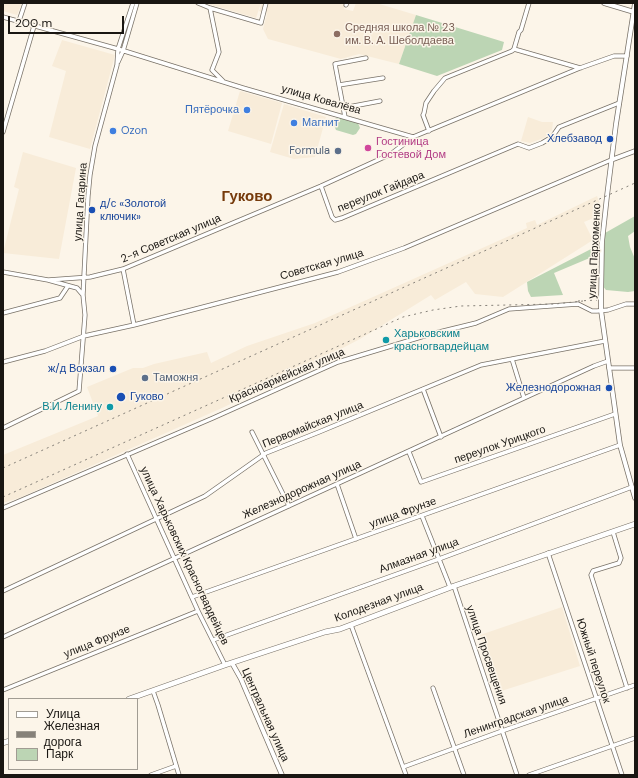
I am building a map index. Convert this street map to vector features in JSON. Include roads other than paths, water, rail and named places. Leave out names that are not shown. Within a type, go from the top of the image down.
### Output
[{"type":"main road","name":"Колодезная улица","points":[[132,698],[317,634],[351,625],[452,587],[635,524]]},
{"type":"street","points":[[19,21],[24,3]]},
{"type":"street","name":"улица Гагарина","points":[[117,65],[118,49],[133,3]]},
{"type":"street","name":"улица Гагарина","points":[[3,428],[80,391],[85,315],[83,295],[90,175],[100,124],[137,3]]},
{"type":"street","points":[[198,3],[261,23],[266,3]]},
{"type":"street","points":[[429,131],[422,115],[424,113],[426,103],[446,78],[512,51],[514,49],[529,3]]},
{"type":"street","points":[[604,3],[634,12]]},
{"type":"street","name":"улица Пархоменко","points":[[635,3],[611,160],[602,242],[601,310],[620,445],[635,498]]},
{"type":"street","points":[[210,8],[219,52],[212,70],[223,82]]},
{"type":"street","name":"улица Ковалёва","points":[[3,17],[118,49],[223,82],[414,137]]},
{"type":"street","points":[[3,132],[34,26]]},
{"type":"street","points":[[514,49],[580,68]]},
{"type":"street","points":[[414,137],[580,68],[614,56],[627,56]]},
{"type":"street","points":[[345,117],[335,64],[366,58]]},
{"type":"street","points":[[339,86],[383,78]]},
{"type":"street","points":[[343,108],[380,101]]},
{"type":"street","name":"переулок Гайдара","points":[[321,186],[332,217],[335,220],[518,144],[529,148],[542,144],[552,137],[559,127],[620,102]]},
{"type":"street","name":"2-я Советская улица","points":[[48,280],[85,277],[123,269],[321,186],[391,154],[414,137]]},
{"type":"street","name":"Советская улица","points":[[3,362],[45,351],[84,336],[134,325],[338,272],[404,248],[635,151]]},
{"type":"street","points":[[123,269],[134,325]]},
{"type":"street","points":[[3,272],[48,280],[77,288],[83,295]]},
{"type":"street","points":[[3,313],[60,298],[68,286]]},
{"type":"street","name":"Красноармейская улица","points":[[3,508],[213,418],[338,362],[431,334],[476,323],[509,309],[578,304],[592,310],[608,310],[626,304],[635,304]]},
{"type":"street","name":"Первомайская улица","points":[[3,591],[205,496],[263,455],[481,365],[605,341]]},
{"type":"street","points":[[512,359],[524,398]]},
{"type":"street","name":"Железнодорожная улица","points":[[3,637],[594,366],[608,361]]},
{"type":"street","points":[[610,368],[635,368]]},
{"type":"street","points":[[423,389],[441,437]]},
{"type":"street","name":"переулок Урицкого","points":[[409,452],[421,482],[615,414]]},
{"type":"street","points":[[252,432],[289,506]]},
{"type":"street","name":"улица Фрунзе","points":[[192,597],[620,445]]},
{"type":"street","name":"улица Харьковских Красногвардейцев","points":[[127,454],[198,611],[225,665]]},
{"type":"street","points":[[337,484],[356,539]]},
{"type":"street","name":"Алмазная улица","points":[[213,640],[439,559],[632,487]]},
{"type":"street","name":"улица Просвещения","points":[[422,516],[452,587],[517,775]]},
{"type":"street","points":[[613,532],[621,558],[619,563],[593,571],[591,576],[626,688]]},
{"type":"street","name":"Южный переулок","points":[[548,553],[622,775]]},
{"type":"street","name":"улица Фрунзе","points":[[3,690],[198,611]]},
{"type":"street","points":[[351,625],[406,775]]},
{"type":"street","name":"Центральная улица","points":[[232,663],[241,679],[282,775]]},
{"type":"street","name":"Ленинградская улица","points":[[403,767],[635,685]]},
{"type":"street","points":[[433,688],[464,775]]},
{"type":"street","points":[[153,691],[179,775]]},
{"type":"street","points":[[529,775],[635,738]]},
{"type":"street","points":[[151,775],[176,766]]},
{"type":"railway","points":[[3,468],[635,183]]},
{"type":"railway","points":[[578,301],[597,300]]},
{"type":"railway","points":[[3,497],[403,317],[433,310],[461,306],[555,304],[583,301]]},
{"type":"place","name":"Средняя школа № 23 им. В. А. Шеболдаева","points":[[337,34]]},
{"type":"place","name":"Пятёрочка","points":[[247,110]]},
{"type":"place","name":"Магнит","points":[[294,123]]},
{"type":"place","name":"Ozon","points":[[113,131]]},
{"type":"place","name":"Хлебзавод","points":[[610,139]]},
{"type":"place","name":"Гостиница Гостевой Дом","points":[[368,148]]},
{"type":"place","name":"Formula","points":[[338,151]]},
{"type":"place","name":"д/с «Золотой ключик»","points":[[92,210]]},
{"type":"place","name":"Харьковским красногвардейцам","points":[[386,340]]},
{"type":"place","name":"ж/д Вокзал","points":[[113,369]]},
{"type":"place","name":"Таможня","points":[[145,378]]},
{"type":"place","name":"Железнодорожная","points":[[609,388]]},
{"type":"place","name":"Гуково","points":[[121,397]]},
{"type":"place","name":"В.И. Ленину","points":[[110,407]]},
{"type":"district","name":"Гуково","points":[[247,197]]}]
